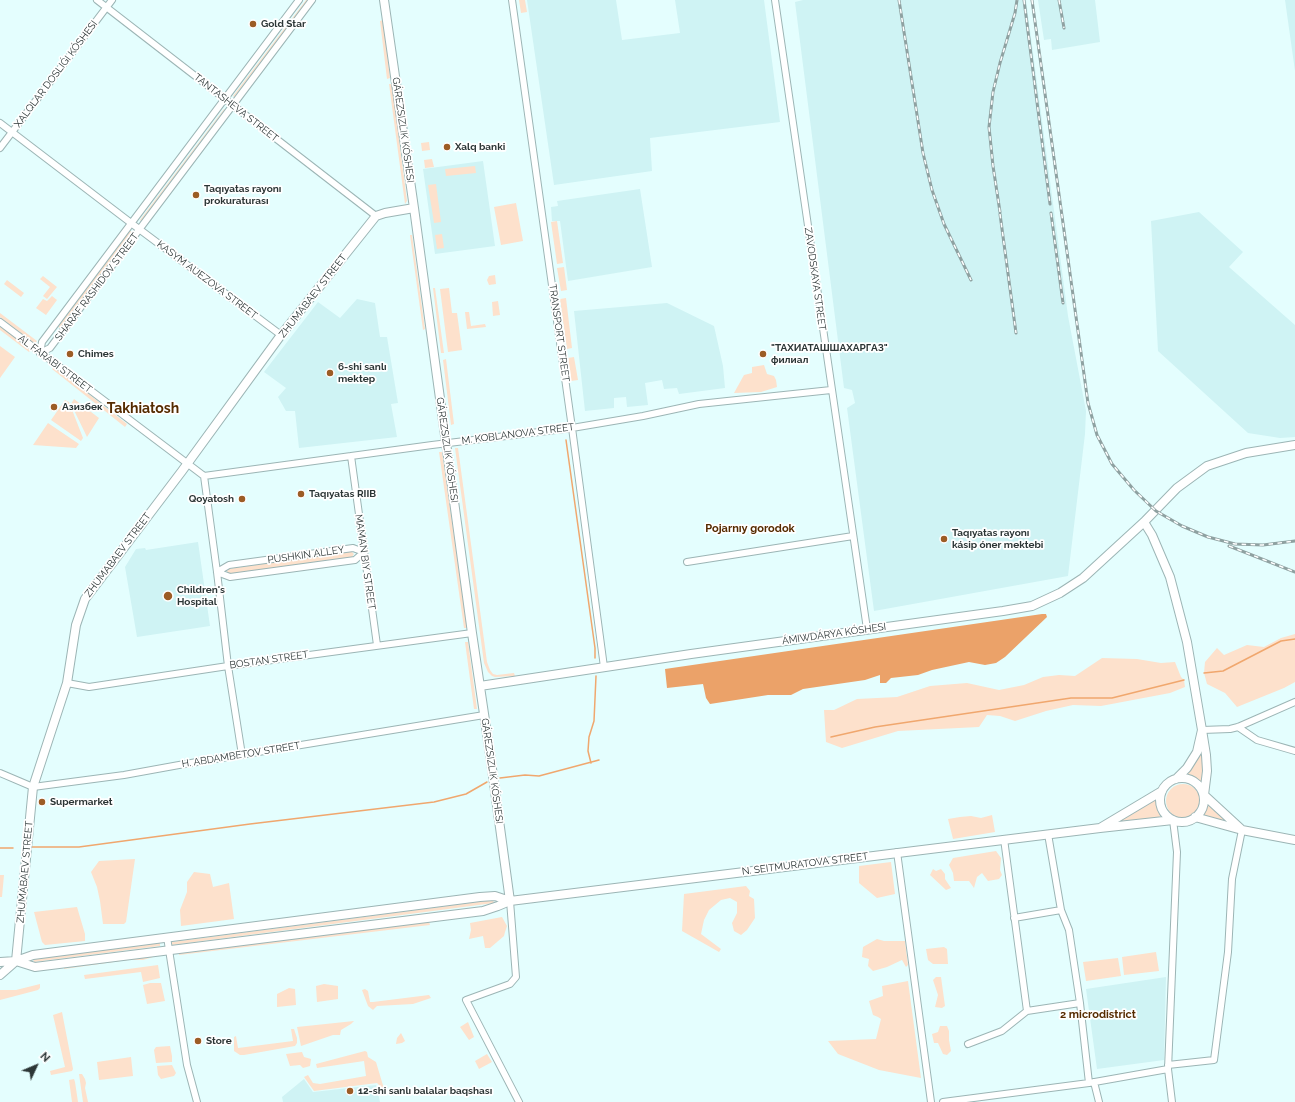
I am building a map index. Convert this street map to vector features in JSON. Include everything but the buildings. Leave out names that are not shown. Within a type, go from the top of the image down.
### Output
[{"type":"street","name":"TANTASHEVA STREET","points":[[96,0],[376,216]]},
{"type":"street","points":[[0,148],[112,0]]},
{"type":"street","name":"SHARAF RASHIDOV STREET","points":[[40,353],[42,342],[299,0]]},
{"type":"street","name":"SHARAF RASHIDOV STREET","points":[[40,353],[50,348],[312,0]]},
{"type":"street","name":"GÁREZSIZLIK KÓSHESI","points":[[384,0],[510,901]]},
{"type":"street","name":"TRANSPORT STREET","points":[[512,0],[604,667]]},
{"type":"street","name":"ZAVODSKAYA STREET","points":[[775,0],[867,629]]},
{"type":"street","name":"KASYM AUEZOVA STREET","points":[[0,123],[131,224],[281,335]]},
{"type":"street","points":[[376,216],[414,208]]},
{"type":"street","name":"ZHUMABAEV STREET","points":[[16,961],[33,786],[67,683],[76,625],[85,599],[187,464],[281,335],[376,216]]},
{"type":"street","name":"AL FARABI STREET","points":[[0,322],[204,476]]},
{"type":"street","name":"M. KOBLANOVA STREET","points":[[204,476],[446,443],[572,428],[643,416],[699,404],[831,390]]},
{"type":"street","name":"ÁMIWDÁRYA KÓSHESI","points":[[480,686],[1032,606],[1060,593],[1083,578],[1156,511],[1177,488],[1207,466],[1246,454],[1295,445]]},
{"type":"street","name":"MAMAN BIY STREET","points":[[351,456],[377,645]]},
{"type":"street","points":[[204,476],[228,666],[242,755]]},
{"type":"street","points":[[1144,522],[1152,535],[1170,577],[1187,642],[1206,763],[1204,795],[1203,807],[1195,817],[1185,821],[1174,820],[1163,810],[1161,804],[1160,797],[1162,791],[1170,781],[1183,778],[1190,779],[1196,783],[1204,795],[1242,830]]},
{"type":"street","points":[[687,562],[853,536]]},
{"type":"street","name":"PUSHKIN ALLEY","points":[[353,548],[364,552],[355,560],[230,577],[217,572],[229,565],[338,550],[353,548]]},
{"type":"street","name":"BOSTAN STREET","points":[[67,683],[89,688],[228,666],[472,633]]},
{"type":"street","points":[[1202,730],[1230,729],[1238,727],[1295,702]]},
{"type":"street","name":"H. ABDAMBETOV STREET","points":[[0,773],[33,786],[124,775],[484,716]]},
{"type":"street","points":[[1238,727],[1257,740],[1295,751]]},
{"type":"street","points":[[1176,779],[1187,768],[1197,752],[1202,730]]},
{"type":"street","points":[[1100,828],[1162,791]]},
{"type":"street","points":[[1195,817],[1242,830],[1295,840]]},
{"type":"street","points":[[1172,1102],[1168,1067],[1177,852],[1174,820]]},
{"type":"street","name":"N. SEITMURATOVA STREET","points":[[510,901],[897,852],[1174,820]]},
{"type":"street","points":[[943,1102],[1092,1083],[1168,1067],[1214,1060],[1228,952],[1232,879],[1242,830]]},
{"type":"street","points":[[1048,834],[1061,910],[1069,930],[1092,1083],[1099,1102]]},
{"type":"street","points":[[1004,839],[1027,1011]]},
{"type":"street","points":[[897,852],[932,1102]]},
{"type":"street","points":[[0,962],[16,961],[33,954],[480,897],[495,896],[510,901]]},
{"type":"street","points":[[16,961],[35,967],[483,911],[510,901]]},
{"type":"street","points":[[510,901],[516,977],[510,984],[466,1000],[519,1102]]},
{"type":"street","points":[[1014,918],[1061,910]]},
{"type":"street","points":[[167,937],[187,1065],[197,1102]]},
{"type":"street","points":[[0,975],[16,961]]},
{"type":"street","points":[[968,1044],[1002,1031],[1027,1011],[1080,1003]]},
{"type":"shaded area","points":[[306,0],[308,0],[234,97],[233,96]]},
{"type":"shaded area","points":[[519,0],[525,0],[527,12],[521,13]]},
{"type":"shaded area","points":[[527,0],[616,0],[622,40],[680,33],[675,0],[764,0],[780,122],[650,138],[652,171],[554,185]]},
{"type":"shaded area","points":[[803,0],[1026,0],[1068,316],[1086,411],[1085,434],[1068,576],[874,611],[847,408],[855,403],[852,390],[844,388],[795,2]]},
{"type":"shaded area","points":[[1038,0],[1095,0],[1100,42],[1052,50],[1051,39],[1044,40]]},
{"type":"shaded area","points":[[1285,0],[1295,0],[1295,71]]},
{"type":"shaded area","points":[[383,20],[390,78],[387,79],[380,21]]},
{"type":"shaded area","points":[[389,84],[392,84],[407,201],[405,204]]},
{"type":"shaded area","points":[[225,109],[141,221],[140,220]]},
{"type":"shaded area","points":[[429,142],[430,150],[422,151],[421,143]]},
{"type":"shaded area","points":[[432,159],[434,167],[425,168],[424,160]]},
{"type":"shaded area","points":[[483,161],[495,246],[435,254],[423,169]]},
{"type":"shaded area","points":[[475,166],[476,173],[446,176],[445,169]]},
{"type":"shaded area","points":[[436,184],[441,222],[434,223],[428,185]]},
{"type":"shaded area","points":[[640,189],[652,267],[568,281],[560,221],[552,221],[551,207],[558,206],[557,201]]},
{"type":"shaded area","points":[[516,203],[523,241],[501,245],[494,207]]},
{"type":"shaded area","points":[[1199,212],[1243,252],[1229,267],[1295,325],[1295,437],[1280,438],[1248,433],[1158,351],[1151,221]]},
{"type":"shaded area","points":[[557,221],[563,263],[557,264],[551,222]]},
{"type":"shaded area","points":[[130,231],[132,232],[60,328],[58,327]]},
{"type":"shaded area","points":[[442,234],[444,248],[437,249],[435,235]]},
{"type":"shaded area","points":[[410,235],[412,235],[425,329],[423,330]]},
{"type":"shaded area","points":[[564,267],[567,290],[561,291],[557,268]]},
{"type":"shaded area","points":[[495,275],[496,284],[489,285],[487,280],[489,276]]},
{"type":"shaded area","points":[[43,276],[57,287],[47,299],[43,296],[50,287],[40,279]]},
{"type":"shaded area","points":[[7,280],[24,293],[21,297],[4,284]]},
{"type":"shaded area","points":[[433,288],[435,288],[444,353],[441,353]]},
{"type":"shaded area","points":[[449,288],[452,313],[457,313],[462,350],[448,352],[440,289]]},
{"type":"shaded area","points":[[52,296],[57,300],[46,315],[36,308],[43,299],[47,301]]},
{"type":"shaded area","points":[[566,298],[572,348],[567,349],[560,299]]},
{"type":"shaded area","name":"6-shi sanlı mektep","points":[[357,299],[375,303],[380,337],[387,337],[398,403],[391,404],[397,437],[299,448],[295,411],[286,411],[278,397],[286,388],[264,372],[318,302],[340,318]]},
{"type":"shaded area","points":[[498,301],[500,315],[493,316],[492,302]]},
{"type":"shaded area","points":[[667,303],[714,326],[723,366],[725,388],[679,394],[677,388],[664,389],[662,380],[645,383],[648,405],[627,407],[626,397],[614,398],[614,408],[585,411],[574,311]]},
{"type":"shaded area","points":[[465,312],[469,312],[471,326],[485,324],[486,327],[467,329]]},
{"type":"shaded area","points":[[0,313],[37,341],[35,344],[0,317]]},
{"type":"shaded area","points":[[0,325],[31,349],[29,352],[0,330]]},
{"type":"shaded area","points":[[0,346],[15,357],[0,378]]},
{"type":"shaded area","points":[[574,357],[578,380],[571,381],[568,358]]},
{"type":"shaded area","points":[[446,359],[454,424],[451,425],[443,360]]},
{"type":"shaded area","points":[[764,365],[767,374],[774,376],[777,387],[761,392],[734,393],[744,375],[752,373],[752,367]]},
{"type":"shaded area","points":[[54,367],[127,424],[125,427],[52,369]]},
{"type":"shaded area","points":[[74,399],[99,418],[87,437],[71,404]]},
{"type":"shaded area","points":[[65,400],[69,402],[83,438],[81,441],[51,420]]},
{"type":"shaded area","points":[[48,423],[79,444],[76,448],[33,445]]},
{"type":"shaded area","points":[[455,448],[458,448],[487,662],[493,674],[514,673],[515,676],[492,676],[488,672],[484,663]]},
{"type":"shaded area","points":[[439,452],[442,452],[467,628],[464,628]]},
{"type":"shaded area","name":"Children's Hospital","points":[[198,542],[210,626],[137,637],[125,567],[136,549],[145,548],[146,550]]},
{"type":"shaded area","points":[[351,551],[354,554],[352,557],[229,574],[227,572],[228,569]]},
{"type":"shaded area","points":[[1046,614],[1047,617],[1005,657],[996,663],[985,665],[969,662],[932,670],[918,675],[891,678],[886,683],[880,683],[880,675],[865,680],[803,689],[791,695],[768,695],[710,704],[706,698],[703,684],[667,688],[665,669]]},
{"type":"shaded area","points":[[1295,634],[1295,682],[1237,707],[1225,693],[1207,684],[1204,673],[1205,662],[1217,648],[1224,655],[1247,645],[1264,647],[1281,638]]},
{"type":"shaded area","points":[[465,642],[468,642],[477,709],[474,709]]},
{"type":"shaded area","points":[[1102,658],[1137,659],[1161,663],[1175,662],[1181,677],[1184,680],[1185,687],[1170,693],[1101,706],[1073,705],[1046,711],[1015,721],[1000,716],[987,715],[979,727],[898,731],[842,748],[826,742],[824,710],[834,710],[857,699],[897,697],[930,686],[967,683],[999,690],[1024,685],[1043,677],[1059,675],[1075,676]]},
{"type":"shaded area","points":[[1201,750],[1203,762],[1202,784],[1196,778],[1185,775],[1195,763]]},
{"type":"shaded area","points":[[1183,784],[1189,785],[1195,789],[1199,795],[1199,807],[1195,813],[1189,817],[1183,818],[1177,817],[1171,813],[1167,807],[1166,801],[1167,795],[1171,789],[1177,785]]},
{"type":"shaded area","points":[[1156,799],[1156,805],[1161,818],[1120,821]]},
{"type":"shaded area","points":[[1207,801],[1231,825],[1200,816],[1206,806]]},
{"type":"shaded area","points":[[992,815],[995,832],[953,839],[948,819],[971,816],[981,818]]},
{"type":"shaded area","points":[[996,851],[1001,858],[1000,870],[1002,875],[999,879],[988,881],[982,873],[977,877],[974,888],[969,881],[954,881],[953,873],[949,865],[953,858]]},
{"type":"shaded area","points":[[135,859],[126,922],[124,924],[103,924],[97,887],[91,872],[99,861]]},
{"type":"shaded area","points":[[891,862],[895,894],[877,898],[859,883],[859,866]]},
{"type":"shaded area","points":[[933,869],[936,871],[941,869],[945,874],[945,879],[951,888],[946,890],[930,875]]},
{"type":"shaded area","points":[[194,872],[210,874],[213,887],[229,883],[234,919],[181,926],[180,910],[187,892],[187,882]]},
{"type":"shaded area","points":[[0,875],[4,875],[2,897],[0,897]]},
{"type":"shaded area","points":[[746,886],[750,891],[749,896],[754,899],[755,918],[747,930],[741,935],[734,931],[732,923],[737,913],[737,902],[730,898],[721,900],[709,910],[704,920],[701,934],[721,949],[719,952],[682,931],[684,894]]},
{"type":"shaded area","points":[[493,900],[494,903],[172,945],[172,942]]},
{"type":"shaded area","points":[[77,907],[85,934],[85,941],[45,945],[42,942],[34,912]]},
{"type":"shaded area","points":[[502,917],[507,926],[504,936],[490,948],[485,948],[483,936],[469,939],[471,930],[470,923]]},
{"type":"shaded area","points":[[429,922],[430,925],[179,955],[179,952]]},
{"type":"shaded area","points":[[877,939],[884,941],[905,941],[908,965],[906,967],[902,960],[887,967],[873,971],[868,966],[869,959],[862,957],[863,947]]},
{"type":"shaded area","points":[[160,943],[160,946],[34,962],[33,959]]},
{"type":"shaded area","points":[[944,947],[947,949],[948,964],[933,964],[928,960],[926,949]]},
{"type":"shaded area","points":[[1156,952],[1159,971],[1124,975],[1122,957]]},
{"type":"shaded area","points":[[154,955],[153,957],[143,960],[128,960],[64,969],[64,966]]},
{"type":"shaded area","points":[[1118,958],[1121,976],[1086,981],[1083,962]]},
{"type":"shaded area","points":[[158,965],[160,978],[143,982],[141,972],[85,979],[84,975]]},
{"type":"shaded area","points":[[936,977],[941,977],[945,1006],[942,1008],[935,1007],[938,995],[933,980]]},
{"type":"shaded area","points":[[1166,977],[1164,1060],[1097,1069],[1086,989]]},
{"type":"shaded area","points":[[908,981],[921,1078],[879,1070],[838,1054],[828,1041],[876,1039],[881,1019],[873,1015],[869,1001],[883,996],[882,986]]},
{"type":"shaded area","points":[[150,983],[161,983],[165,1001],[147,1004],[143,985]]},
{"type":"shaded area","points":[[40,984],[40,988],[38,990],[0,1000],[0,990],[16,990]]},
{"type":"shaded area","points":[[324,984],[338,986],[338,999],[317,1002],[316,986]]},
{"type":"shaded area","points":[[289,988],[295,989],[296,1005],[277,1007],[277,994]]},
{"type":"shaded area","points":[[365,989],[368,991],[370,1002],[429,995],[431,998],[413,1004],[377,1006],[373,1010],[368,1006],[362,990]]},
{"type":"shaded area","points":[[62,1012],[73,1069],[72,1071],[51,1075],[50,1071],[65,1067],[53,1015]]},
{"type":"shaded area","points":[[354,1021],[341,1030],[340,1035],[333,1035],[301,1046],[297,1027]]},
{"type":"shaded area","points":[[468,1022],[474,1037],[469,1040],[460,1027]]},
{"type":"shaded area","points":[[940,1026],[947,1026],[949,1031],[951,1051],[947,1055],[943,1054],[938,1043],[934,1043],[932,1034],[938,1032]]},
{"type":"shaded area","points":[[291,1029],[294,1029],[297,1038],[297,1043],[295,1046],[244,1055],[240,1055],[234,1051],[234,1037],[236,1036],[238,1048],[293,1041]]},
{"type":"shaded area","points":[[401,1033],[405,1041],[396,1044],[397,1038]]},
{"type":"shaded area","points":[[170,1046],[172,1062],[156,1063],[154,1050],[156,1047]]},
{"type":"shaded area","points":[[365,1051],[367,1052],[368,1057],[376,1062],[385,1092],[382,1094],[377,1083],[314,1091],[304,1077],[308,1075],[313,1083],[320,1084],[366,1076],[364,1061],[317,1068],[316,1064]]},
{"type":"shaded area","points":[[302,1052],[304,1057],[311,1059],[310,1066],[303,1068],[300,1065],[290,1066],[286,1054]]},
{"type":"shaded area","points":[[487,1054],[492,1062],[479,1069],[475,1061]]},
{"type":"shaded area","points":[[131,1057],[133,1076],[99,1080],[97,1062]]},
{"type":"shaded area","points":[[172,1065],[176,1073],[174,1076],[161,1079],[158,1075],[157,1066]]},
{"type":"shaded area","points":[[79,1074],[82,1074],[85,1079],[88,1102],[83,1102]]},
{"type":"shaded area","points":[[74,1079],[78,1102],[72,1102],[69,1080]]},
{"type":"shaded area","name":"12-shi sanlı balalar baqshası","points":[[304,1079],[313,1092],[376,1085],[380,1102],[283,1102],[282,1097]]},
{"type":"waterway","points":[[566,440],[595,648],[595,658]]},
{"type":"waterway","points":[[1204,673],[1223,671],[1281,641],[1295,639]]},
{"type":"waterway","points":[[591,763],[588,751],[589,737],[594,721],[596,676]]},
{"type":"waterway","points":[[831,737],[875,727],[1071,698],[1112,698],[1184,680]]},
{"type":"waterway","points":[[500,778],[525,775],[539,776],[599,760]]},
{"type":"waterway","points":[[31,847],[79,847],[250,824],[434,802],[466,794],[487,782]]},
{"type":"waterway","points":[[0,848],[13,848]]},
{"type":"railway","points":[[899,0],[923,153],[932,190],[944,224],[971,280]]},
{"type":"railway","points":[[1000,212],[989,127],[993,92],[1015,13],[1017,0]]},
{"type":"railway","points":[[1024,0],[1050,204]]},
{"type":"railway","points":[[1032,0],[1088,403],[1097,435],[1112,464],[1134,490],[1156,511],[1182,526],[1208,537],[1235,544],[1263,545],[1295,541]]},
{"type":"railway","points":[[1059,0],[1064,28]]},
{"type":"railway","points":[[1051,213],[1063,303]]},
{"type":"railway","points":[[1000,214],[1016,333]]},
{"type":"railway","points":[[1229,546],[1295,572]]},
{"type":"place","name":"Gold Star","points":[[253,24]]},
{"type":"place","name":"Xalq banki","points":[[447,147]]},
{"type":"place","name":"Taqıyatas rayonı prokuraturası","points":[[196,195]]},
{"type":"place","name":"Chimes","points":[[70,354]]},
{"type":"place","name":"\"ТАХИАТАШШАХАРГАЗ\" филиал","points":[[763,354]]},
{"type":"place","name":"6-shi sanlı mektep","points":[[330,373]]},
{"type":"place","name":"Азизбек","points":[[54,407]]},
{"type":"place","name":"Taqıyatas RIIB","points":[[301,494]]},
{"type":"place","name":"Qoyatosh","points":[[242,499]]},
{"type":"place","name":"Taqıyatas rayonı kásip óner mektebi","points":[[944,539]]},
{"type":"place","name":"Children's Hospital","points":[[168,596]]},
{"type":"place","name":"Supermarket","points":[[42,802]]},
{"type":"place","name":"Store","points":[[198,1041]]},
{"type":"place","name":"12-shi sanlı balalar baqshası","points":[[350,1091]]},
{"type":"district","name":"Takhiatosh","points":[[143,409]]},
{"type":"district","name":"Pojarnıy gorodok","points":[[750,529]]},
{"type":"district","name":"2 microdistrict","points":[[1098,1015]]}]
